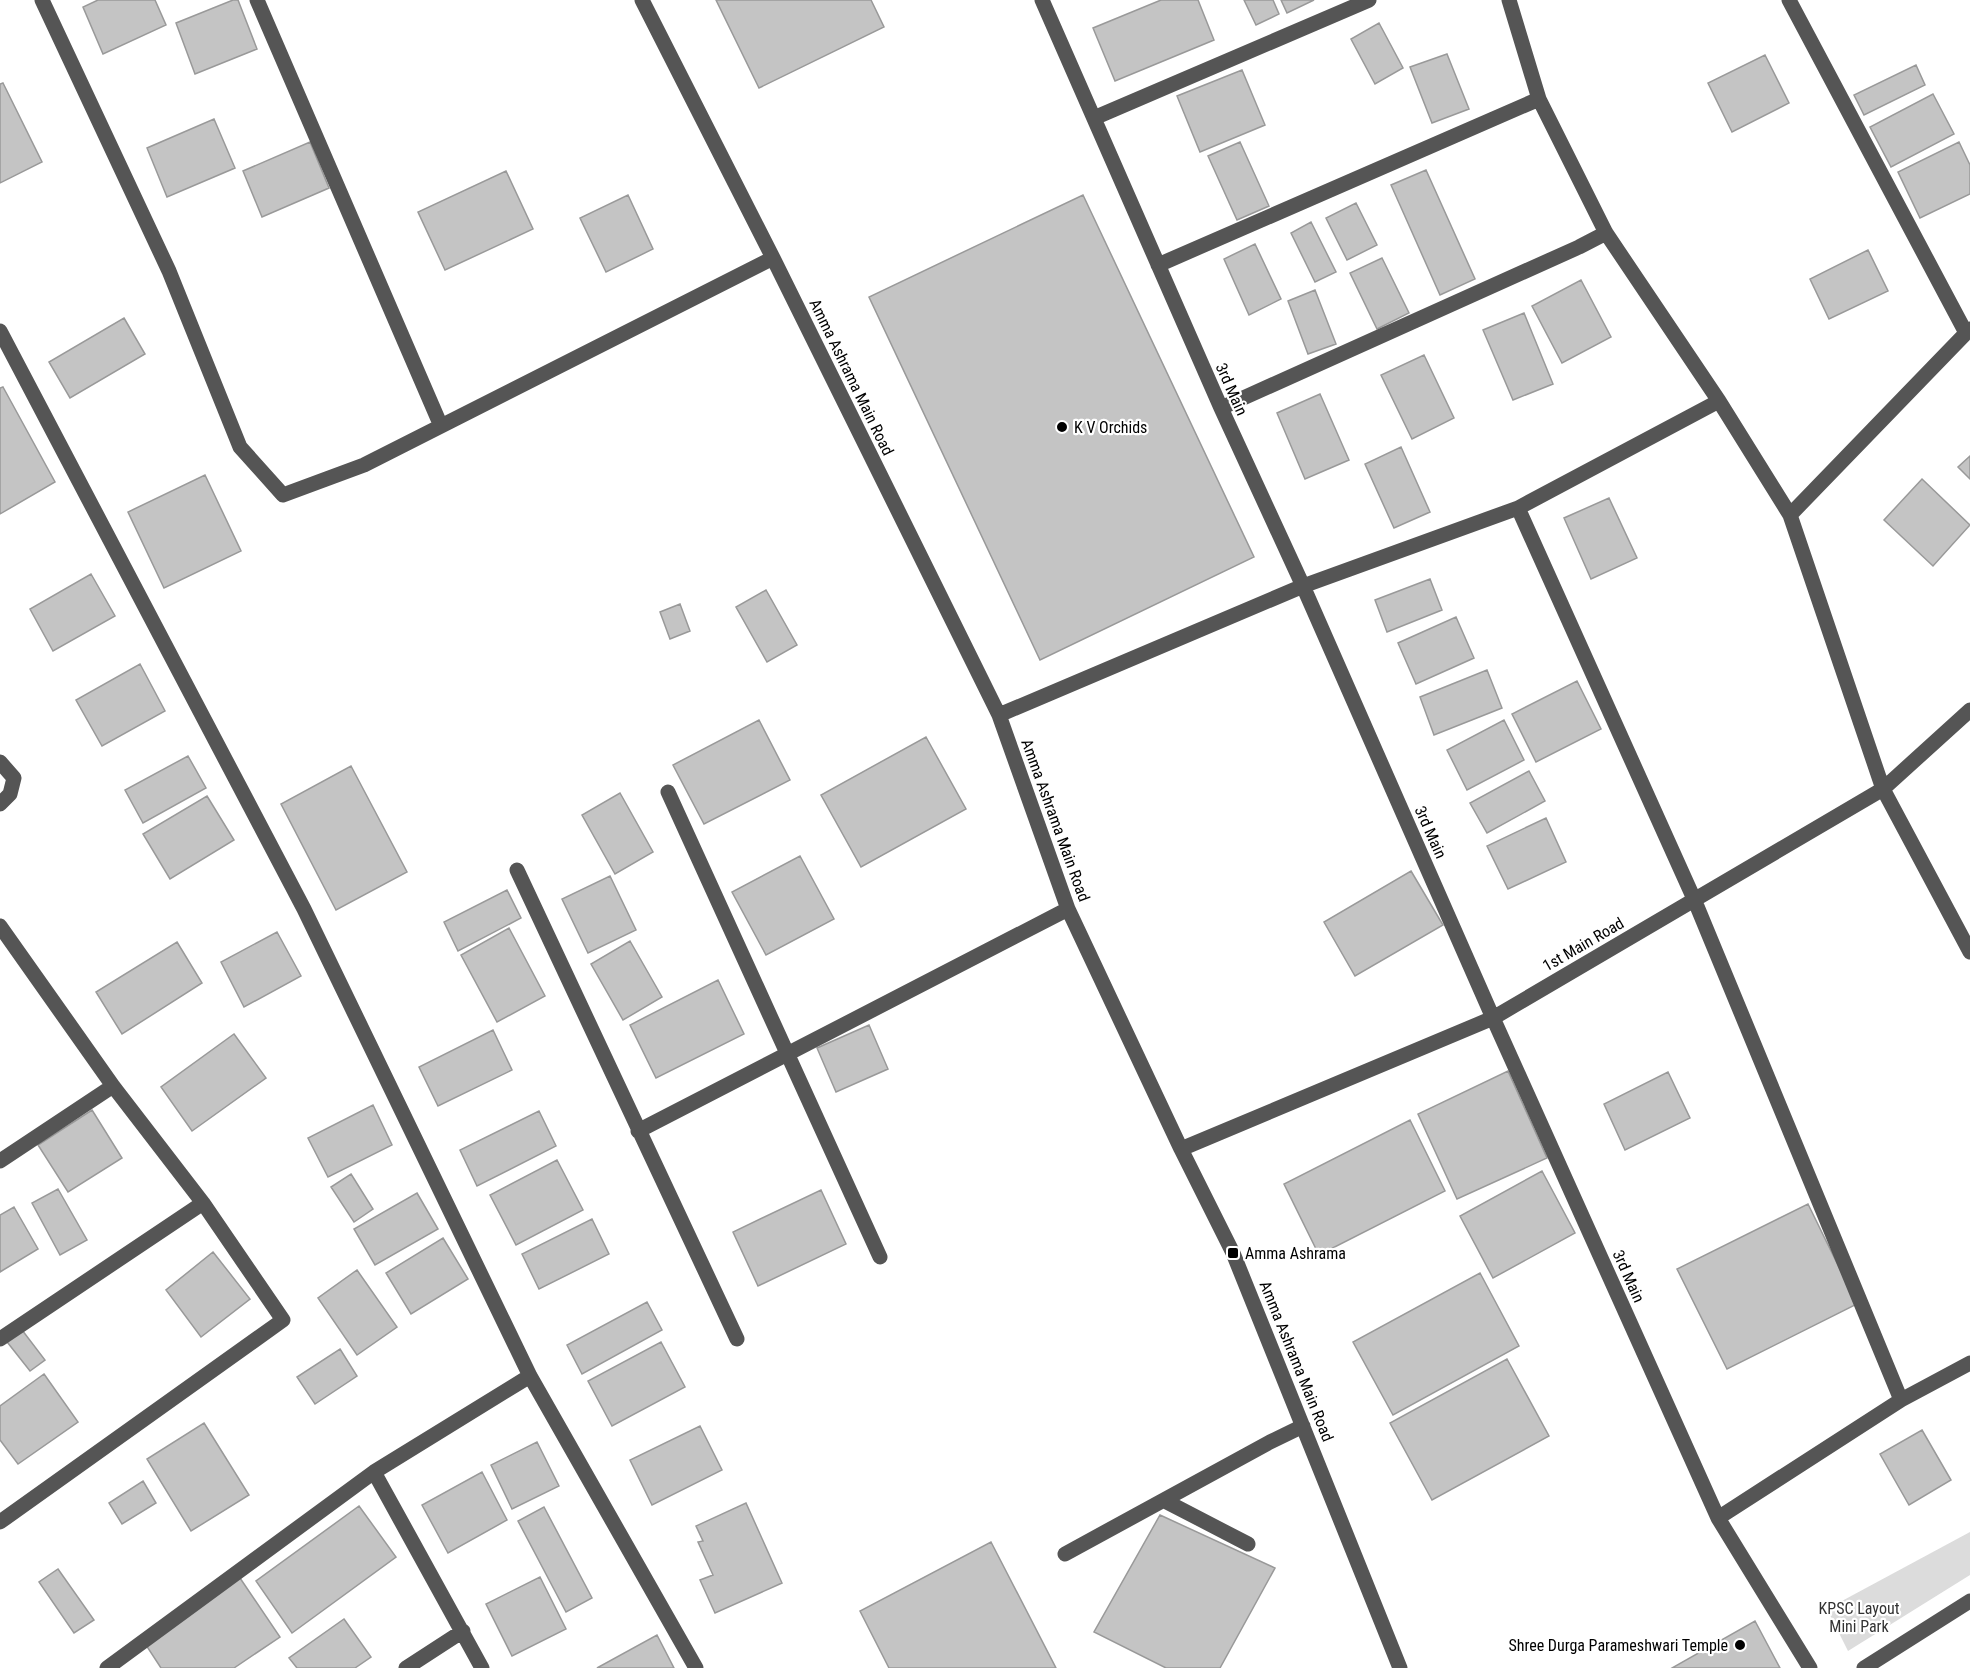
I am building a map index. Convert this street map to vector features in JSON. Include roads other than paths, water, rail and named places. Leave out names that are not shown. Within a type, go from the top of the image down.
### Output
[{"type":"street","points":[[42,0],[169,271],[240,447],[283,495],[364,465],[773,258]]},
{"type":"street","points":[[257,0],[441,426]]},
{"type":"street","name":"Amma Ashrama Main Road","points":[[642,0],[773,258],[999,715],[1068,909],[1181,1149],[1233,1252],[1400,1668]]},
{"type":"street","name":"3rd Main","points":[[1042,0],[1221,408],[1303,586],[1493,1018],[1718,1518],[1810,1668]]},
{"type":"street","points":[[1094,118],[1369,0]]},
{"type":"street","points":[[1509,0],[1539,99],[1606,233],[1719,401],[1790,514],[1882,789],[1970,952]]},
{"type":"street","points":[[1789,0],[1968,331],[1790,514]]},
{"type":"street","points":[[1158,265],[1539,99]]},
{"type":"street","points":[[1221,408],[1606,233]]},
{"type":"street","points":[[0,331],[304,909],[530,1376],[696,1668]]},
{"type":"street","points":[[999,715],[1303,586],[1518,508],[1719,401]]},
{"type":"street","points":[[1518,508],[1694,899],[1901,1400]]},
{"type":"street","name":"1st Main Road","points":[[1181,1149],[1493,1018],[1882,789],[1970,710]]},
{"type":"street","points":[[0,762],[14,778],[10,794],[0,804]]},
{"type":"street","points":[[669,792],[880,1257]]},
{"type":"street","points":[[517,870],[736,1339]]},
{"type":"street","points":[[638,1131],[1068,909]]},
{"type":"street","points":[[0,926],[112,1086],[203,1203],[283,1320],[0,1522]]},
{"type":"street","points":[[0,1161],[112,1086]]},
{"type":"street","points":[[0,1339],[203,1203]]},
{"type":"street","points":[[1718,1518],[1901,1400],[1970,1363]]},
{"type":"street","points":[[107,1668],[374,1472],[530,1376]]},
{"type":"street","points":[[1065,1554],[1303,1426]]},
{"type":"street","points":[[374,1472],[482,1668]]},
{"type":"street","points":[[1165,1501],[1248,1544]]},
{"type":"street","points":[[1864,1668],[1970,1601]]},
{"type":"street","points":[[406,1668],[463,1631]]},
{"type":"place","name":"K V Orchids","points":[[1062,427]]},
{"type":"place","name":"Amma Ashrama","points":[[1233,1253]]},
{"type":"place","name":"Shree Durga Parameshwari Temple","points":[[1740,1645]]},
{"type":"park label","name":"KPSC Layout Mini Park","points":[[1859,1617]]}]
